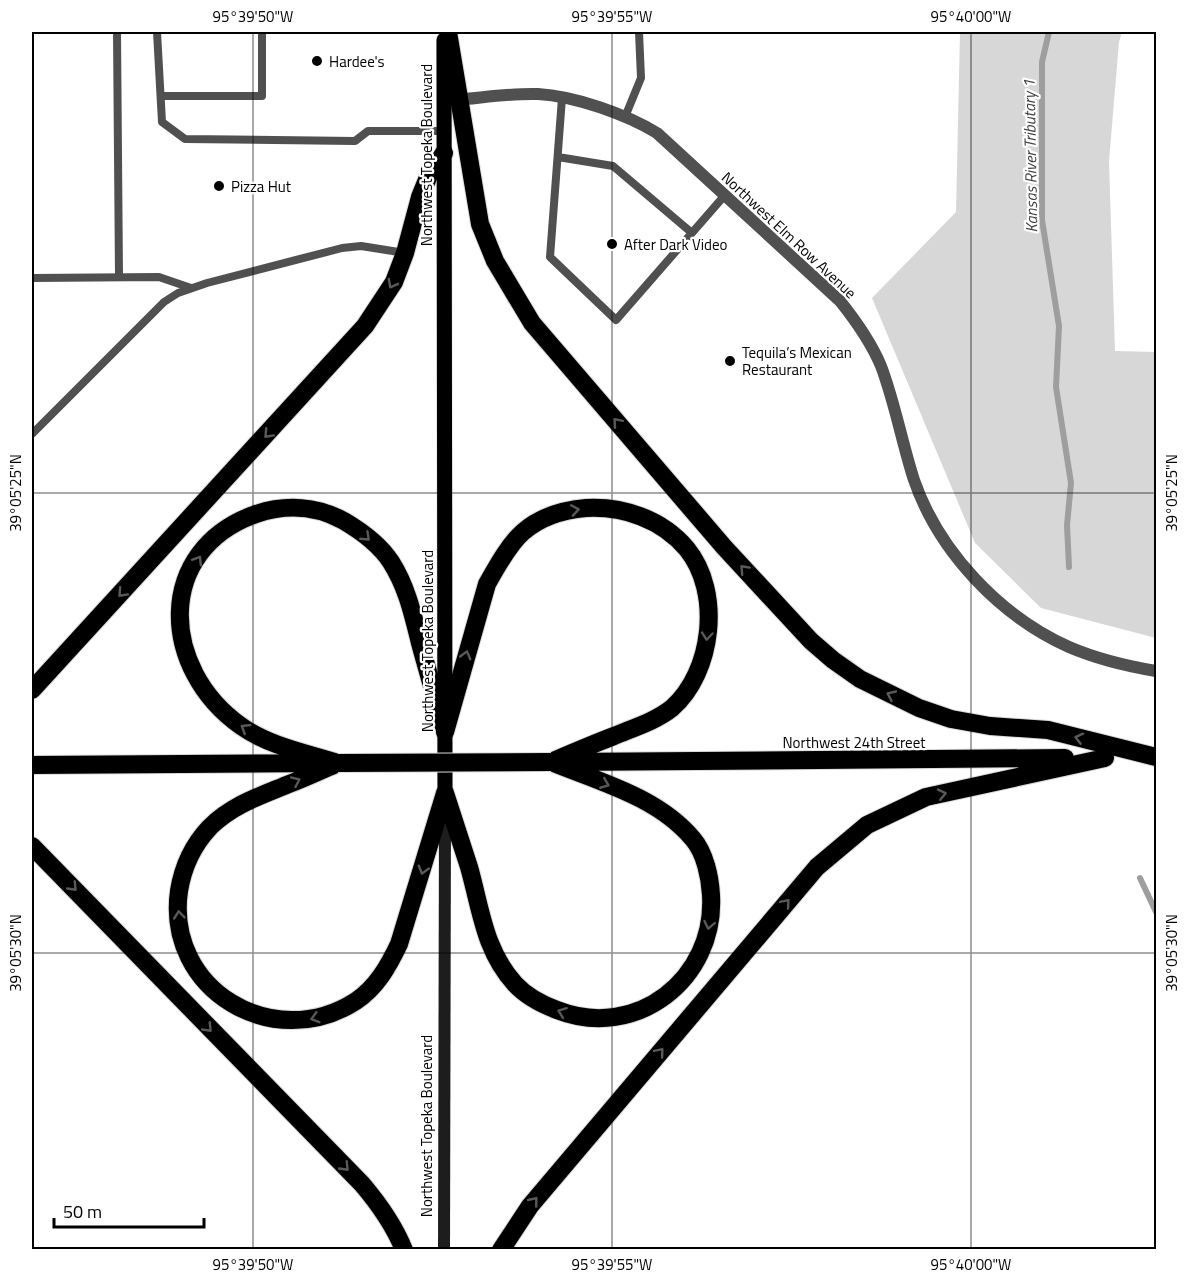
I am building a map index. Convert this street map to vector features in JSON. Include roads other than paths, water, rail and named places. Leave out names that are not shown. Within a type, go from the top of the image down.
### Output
[{"type":"highway","points":[[446,32],[451,100],[480,224],[495,261],[519,303],[532,323],[724,547],[812,641],[833,660],[860,679],[919,708],[951,719],[990,726],[1048,730],[1156,757]]},
{"type":"highway","points":[[32,690],[354,340],[394,282],[405,253],[420,197],[429,175],[444,153]]},
{"type":"highway","points":[[445,732],[487,584],[522,532],[544,518],[572,509],[602,507],[621,510],[658,524],[688,550],[703,580],[708,604],[706,650],[692,684],[671,708],[640,726],[551,762]]},
{"type":"highway","points":[[338,763],[266,740],[235,722],[204,690],[191,666],[182,640],[179,615],[183,590],[201,554],[219,535],[233,525],[266,511],[279,508],[305,508],[331,514],[363,532],[391,561],[408,596],[445,732]]},
{"type":"highway","name":"Northwest 24th Street","points":[[32,765],[1156,757]]},
{"type":"highway","points":[[501,1250],[530,1206],[817,867],[840,845],[867,825],[926,797],[1105,758]]},
{"type":"highway","points":[[445,793],[469,868],[489,946],[515,984],[532,999],[572,1016],[598,1019],[621,1017],[645,1009],[667,995],[687,976],[711,925],[711,883],[695,841],[659,809],[640,798],[551,762]]},
{"type":"highway","points":[[338,763],[232,808],[210,826],[194,846],[182,872],[177,905],[180,931],[190,957],[198,973],[214,991],[236,1007],[278,1020],[304,1021],[333,1012],[357,1001],[376,983],[399,944],[445,793]]},
{"type":"highway","points":[[32,846],[362,1184],[379,1204],[404,1250]]},
{"type":"main road","name":"Northwest Topeka Boulevard","points":[[444,1250],[444,131],[451,100]]},
{"type":"street","name":"Northwest Elm Row Avenue","points":[[451,100],[538,94],[562,98],[625,117],[657,133],[840,301],[864,332],[881,366],[916,483],[931,517],[952,549],[979,583],[1030,625],[1068,646],[1126,666],[1156,671]]},
{"type":"lane","points":[[117,32],[119,277]]},
{"type":"lane","points":[[157,32],[162,122],[185,139],[355,141],[368,131],[444,131]]},
{"type":"lane","points":[[161,96],[262,96],[262,32]]},
{"type":"lane","points":[[625,117],[641,78],[639,32]]},
{"type":"lane","points":[[562,98],[550,257],[616,320],[725,195]]},
{"type":"lane","points":[[558,157],[614,166],[692,233]]},
{"type":"lane","points":[[32,434],[164,302],[191,288],[342,248],[361,246],[405,253]]},
{"type":"lane","points":[[32,278],[159,277],[191,288]]},
{"type":"waterway","name":"Kansas River Tributary 1","points":[[1049,32],[1042,62],[1042,220],[1059,326],[1056,387],[1071,483],[1067,525],[1069,567]]},
{"type":"waterway","name":"Kansas River Tributary 1","points":[[1140,878],[1156,912]]},
{"type":"place","name":"Hardee's","points":[[317,61]]},
{"type":"place","name":"Pizza Hut","points":[[219,186]]},
{"type":"place","name":"After Dark Video","points":[[612,244]]},
{"type":"place","name":"Tequila’s Mexican Restaurant","points":[[730,361]]}]
